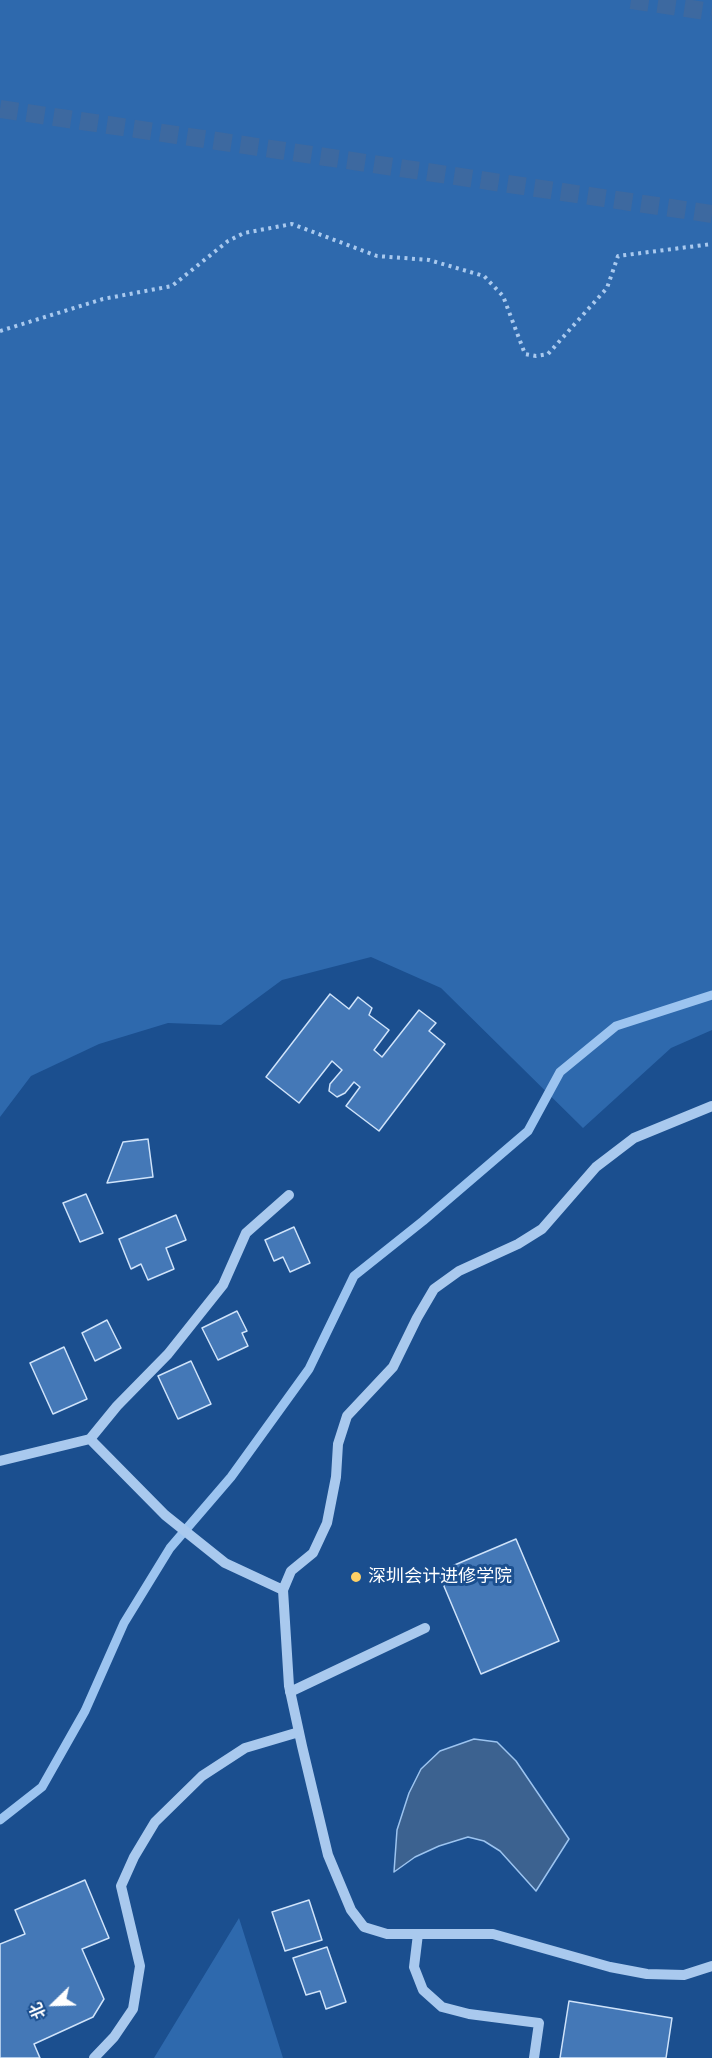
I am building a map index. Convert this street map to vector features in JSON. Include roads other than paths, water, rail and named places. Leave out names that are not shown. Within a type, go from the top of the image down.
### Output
[{"type":"lane","points":[[712,1106],[634,1138],[596,1167],[542,1229],[518,1244],[459,1271],[434,1288],[393,1367],[348,1416],[338,1444],[336,1477],[327,1523],[313,1552],[291,1571],[283,1590],[290,1692],[328,1855],[351,1910],[364,1927],[387,1934],[493,1934],[610,1967],[647,1974],[684,1975],[712,1966]]},
{"type":"lane","points":[[0,1461],[90,1438],[117,1406],[168,1354],[223,1285],[246,1233],[289,1195]]},
{"type":"lane","points":[[90,1438],[169,1518],[225,1563],[283,1590]]},
{"type":"lane","points":[[290,1692],[424,1628]]},
{"type":"lane","points":[[94,2058],[114,2037],[133,2009],[140,1965],[121,1886],[134,1857],[155,1822],[202,1776],[245,1748],[299,1732]]},
{"type":"lane","points":[[418,1934],[414,1967],[423,1990],[442,2007],[469,2014],[538,2024],[534,2058]]},
{"type":"waterway","points":[[0,1820],[42,1787],[85,1711],[124,1623],[170,1548],[231,1477],[309,1369],[354,1276],[423,1221],[528,1131],[560,1072],[616,1026],[712,995]]},
{"type":"tunnel","points":[[631,0],[712,12]]},
{"type":"tunnel","points":[[0,109],[712,214]]},
{"type":"place","name":"深圳会计进修学院","points":[[356,1577]]}]
